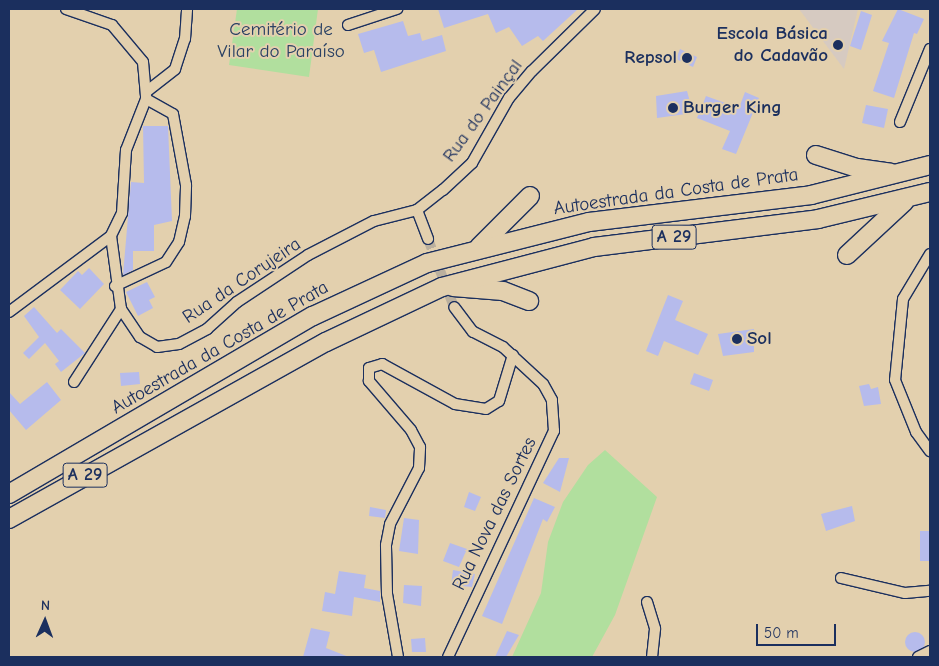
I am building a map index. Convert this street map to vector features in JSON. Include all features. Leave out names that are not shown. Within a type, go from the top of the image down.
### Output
[{"type":"highway","points":[[816,155],[857,168],[902,174]]},
{"type":"highway","name":"Autoestrada da Costa de Prata","points":[[9,494],[313,316],[427,263],[476,249],[590,222],[811,195],[902,174],[930,165]]},
{"type":"highway","name":"A 29","points":[[9,519],[326,342],[442,287],[594,247],[818,219],[930,192]]},
{"type":"highway","points":[[476,249],[530,196]]},
{"type":"highway","points":[[847,255],[908,198]]},
{"type":"highway","points":[[442,287],[503,291],[529,301]]},
{"type":"street","points":[[9,312],[111,236],[122,213],[126,150],[146,95],[143,62],[122,34],[96,16],[66,9]]},
{"type":"street","points":[[146,95],[175,69],[185,39],[187,9]]},
{"type":"street","points":[[348,25],[397,9]]},
{"type":"street","name":"Rua do Painçal","points":[[417,210],[472,163],[509,98],[595,9]]},
{"type":"street","points":[[900,122],[930,49]]},
{"type":"street","points":[[115,286],[166,262],[179,242],[185,216],[186,185],[173,114],[146,95]]},
{"type":"street","points":[[417,210],[428,239]]},
{"type":"street","name":"Rua da Corujeira","points":[[111,236],[115,286],[121,309],[147,344],[179,344],[207,329],[237,302],[308,255],[374,221],[417,210]]},
{"type":"street","points":[[930,254],[903,299],[895,380],[916,432],[930,451]]},
{"type":"street","name":"Rua Nova das Sortes","points":[[448,657],[554,431],[552,400],[529,367],[513,355],[473,332],[454,307]]},
{"type":"street","points":[[74,382],[121,309]]},
{"type":"street","points":[[398,657],[387,594],[386,545],[390,524],[419,468],[420,447],[412,430],[369,381],[369,368],[382,364],[455,404],[486,409],[499,401],[513,355]]},
{"type":"street","points":[[842,578],[905,593],[930,591]]},
{"type":"street","points":[[647,602],[655,629],[652,657]]},
{"type":"street","points":[[918,657],[930,652]]},
{"type":"shaded area","name":"Escola Básica do Cadavão","points":[[799,9],[858,9],[844,69]]},
{"type":"green space","name":"Cemitério de Vilar do Paraíso","points":[[237,9],[318,9],[309,77],[229,65]]},
{"type":"green space","points":[[605,450],[657,497],[615,615],[592,657],[512,657],[541,593],[548,542],[563,502],[588,465]]},
{"type":"building","points":[[438,9],[578,9],[543,41],[538,36],[522,46],[509,27],[496,33],[488,14],[444,28]]},
{"type":"building","points":[[898,9],[924,19],[917,34],[914,33],[894,98],[873,91],[889,43],[882,41]]},
{"type":"building","points":[[861,11],[872,15],[861,50],[850,46]]},
{"type":"building","points":[[403,21],[408,36],[420,33],[422,41],[442,35],[446,51],[381,72],[374,50],[364,53],[358,34]]},
{"type":"building","name":"Repsol","points":[[680,49],[697,57],[693,67],[676,59]]},
{"type":"building","name":"Burger King","points":[[687,91],[693,113],[657,118],[656,96]]},
{"type":"building","name":"Repsol","points":[[745,92],[759,98],[736,154],[722,149],[730,131],[697,118],[706,96],[739,108]]},
{"type":"building","points":[[866,105],[888,109],[884,128],[862,123]]},
{"type":"building","points":[[143,126],[168,126],[172,221],[154,225],[154,251],[133,251],[133,270],[123,275],[131,182],[144,183]]},
{"type":"building","points":[[89,268],[104,284],[80,309],[60,290],[78,271],[82,275]]},
{"type":"building","points":[[147,282],[155,297],[149,300],[153,308],[138,316],[126,292]]},
{"type":"building","points":[[668,295],[683,301],[675,320],[708,334],[698,355],[664,341],[658,356],[646,351]]},
{"type":"building","points":[[34,307],[57,333],[61,329],[85,353],[61,372],[55,364],[59,361],[45,343],[29,359],[23,353],[39,337],[24,316]]},
{"type":"building","name":"Sol","points":[[754,329],[754,352],[723,356],[718,334]]},
{"type":"building","points":[[139,372],[140,384],[121,386],[120,373]]},
{"type":"building","points":[[694,373],[713,380],[709,391],[690,384]]},
{"type":"building","points":[[47,382],[61,400],[26,430],[9,410],[9,392],[20,404]]},
{"type":"building","points":[[869,384],[871,389],[878,387],[881,404],[864,406],[859,386]]},
{"type":"building","points":[[559,458],[569,458],[560,492],[543,483]]},
{"type":"building","points":[[469,492],[481,497],[475,511],[464,507]]},
{"type":"building","points":[[534,498],[555,507],[547,522],[543,519],[502,624],[482,616]]},
{"type":"building","points":[[852,506],[855,521],[826,531],[821,514]]},
{"type":"building","points":[[370,507],[386,510],[385,518],[369,516]]},
{"type":"building","points":[[404,518],[419,520],[418,554],[399,551]]},
{"type":"building","points":[[920,531],[930,531],[930,561],[920,561]]},
{"type":"building","points":[[450,543],[467,549],[459,567],[443,561]]},
{"type":"building","points":[[453,570],[475,574],[472,587],[451,585]]},
{"type":"building","points":[[339,571],[366,575],[364,588],[380,591],[380,602],[354,597],[352,616],[322,611],[325,592],[335,594]]},
{"type":"building","points":[[404,585],[422,586],[421,606],[403,603]]},
{"type":"building","points":[[311,628],[330,632],[326,648],[349,657],[303,657]]},
{"type":"building","points":[[507,631],[519,635],[506,657],[495,657]]},
{"type":"building","points":[[911,632],[919,632],[925,638],[925,646],[919,652],[911,652],[905,646],[905,638]]},
{"type":"building","points":[[425,638],[426,652],[412,652],[411,639]]},
{"type":"tunnel","points":[[428,239],[454,307]]},
{"type":"place","name":"Escola Básica do Cadavão","points":[[838,45]]},
{"type":"place","name":"Repsol","points":[[687,58]]},
{"type":"place","name":"Burger King","points":[[673,108]]},
{"type":"place","name":"Sol","points":[[737,339]]}]
